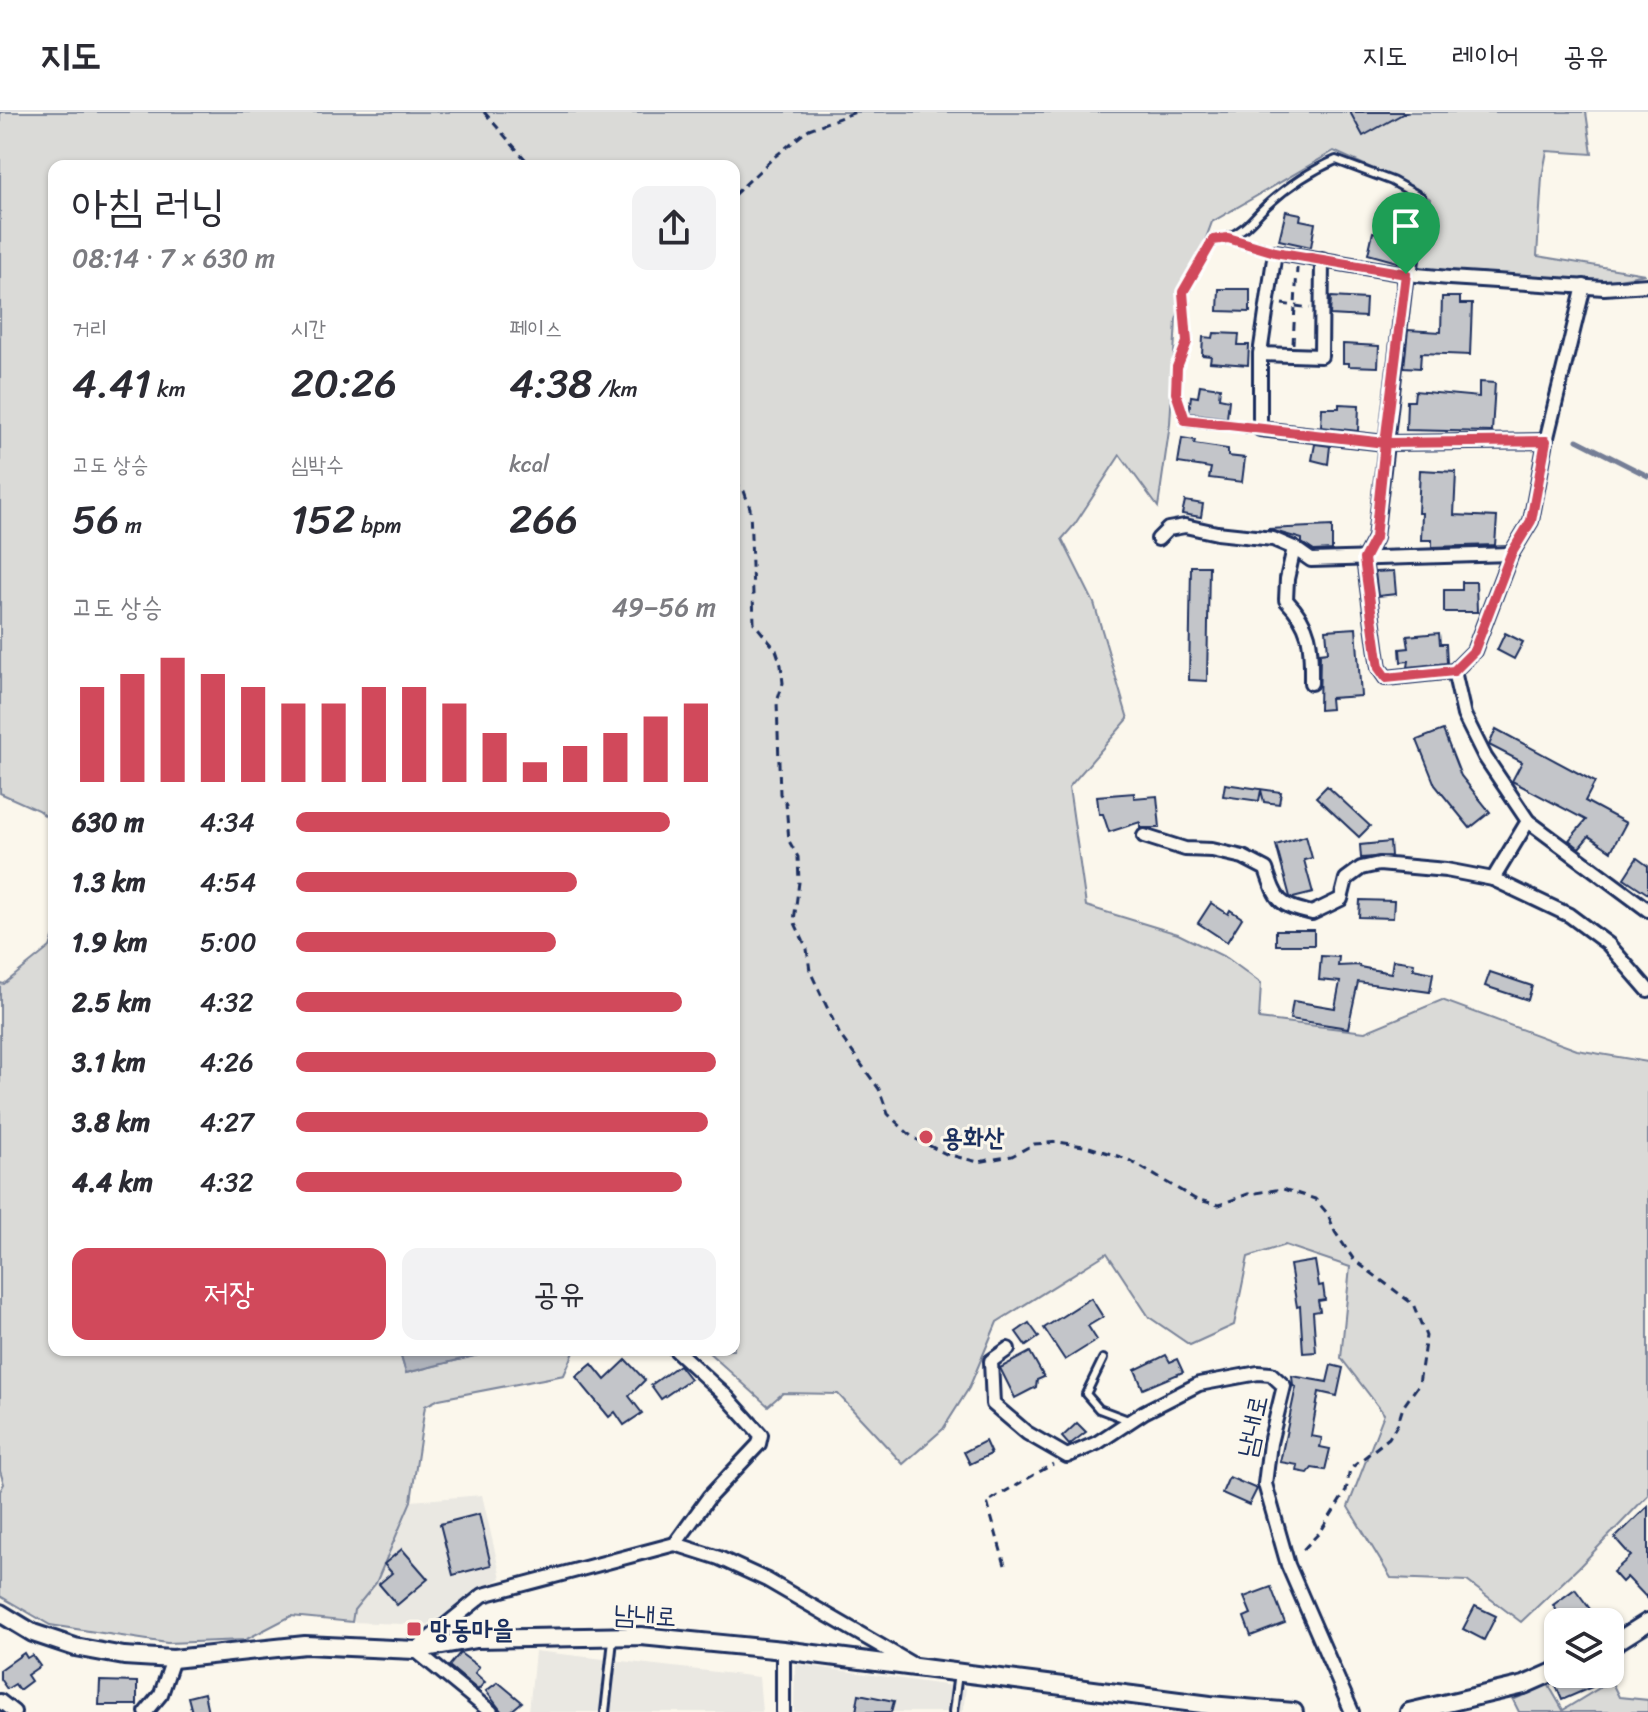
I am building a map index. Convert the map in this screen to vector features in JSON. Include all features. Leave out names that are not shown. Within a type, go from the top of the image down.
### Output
[{"type":"street","points":[[1546,441],[1385,443],[1260,429],[1260,354],[1275,252],[1409,274],[1604,288],[1648,285]]},
{"type":"street","points":[[1260,354],[1321,356],[1322,259]]},
{"type":"street","points":[[1409,274],[1375,538],[1364,559],[1379,668],[1386,678],[1454,671],[1474,651],[1511,554],[1531,521],[1546,441],[1584,286]]},
{"type":"street","points":[[1158,539],[1168,529],[1185,526],[1273,539],[1311,560],[1511,554]]},
{"type":"street","points":[[1294,548],[1286,600],[1302,616],[1311,641],[1311,683]]},
{"type":"street","points":[[1454,671],[1464,715],[1485,757],[1528,821],[1648,910]]},
{"type":"street","points":[[1493,879],[1528,821]]},
{"type":"street","points":[[1144,836],[1185,849],[1212,850],[1243,857],[1266,869],[1275,894],[1286,907],[1312,913],[1341,899],[1346,879],[1361,868],[1379,864],[1446,870],[1493,879],[1569,915],[1608,944],[1648,990]]},
{"type":"street","points":[[1008,1349],[991,1361],[993,1404],[1027,1433],[1067,1456]]},
{"type":"street","points":[[675,1544],[709,1497],[759,1444],[761,1435],[727,1397],[683,1356]]},
{"type":"street","name":"남내로","points":[[1067,1456],[1097,1443],[1199,1384],[1258,1373],[1271,1374],[1284,1386],[1270,1443],[1265,1484],[1288,1565],[1352,1712]]},
{"type":"street","points":[[491,1712],[415,1650],[483,1595],[675,1544],[719,1558],[767,1580],[918,1668]]},
{"type":"street","name":"남내로","points":[[0,1613],[33,1633],[75,1647],[124,1656],[173,1659],[305,1645],[415,1650],[476,1639],[641,1636],[783,1650],[1210,1705],[1294,1712]]},
{"type":"street","points":[[1624,1637],[1648,1622]]},
{"type":"street","points":[[783,1650],[783,1712]]},
{"type":"street","points":[[146,1712],[161,1694],[173,1659]]},
{"type":"street","points":[[1409,1712],[1524,1685],[1544,1676]]},
{"type":"street","points":[[0,1701],[14,1712]]},
{"type":"lane","points":[[1260,429],[1185,420],[1176,393],[1177,367],[1187,342],[1183,292],[1213,240],[1228,238],[1248,228],[1265,207],[1310,171],[1336,160],[1392,181],[1421,197],[1413,234],[1418,240],[1409,274]]},
{"type":"lane","points":[[1228,238],[1275,252]]},
{"type":"lane","points":[[1103,1359],[1086,1394],[1099,1409],[1131,1421]]},
{"type":"lane","points":[[605,1712],[614,1636]]},
{"type":"lane","points":[[953,1712],[958,1673]]},
{"type":"path","points":[[484,112],[526,160]]},
{"type":"path","points":[[740,189],[809,129],[856,112]]},
{"type":"path","points":[[1292,356],[1297,255]]},
{"type":"path","points":[[1268,302],[1322,309]]},
{"type":"path","points":[[740,487],[750,508],[754,623],[776,650],[781,665],[783,683],[777,702],[780,794],[786,803],[789,841],[798,857],[799,882],[794,921],[807,949],[810,971],[823,1002],[840,1035],[879,1089],[888,1114],[912,1137],[946,1154],[978,1162],[1012,1156],[1034,1144],[1059,1142],[1089,1147],[1127,1159],[1195,1199],[1219,1205],[1248,1194],[1283,1189],[1315,1199],[1328,1214],[1335,1232],[1354,1260],[1413,1304],[1421,1319],[1426,1336],[1419,1384],[1403,1407],[1398,1423],[1389,1438],[1350,1469],[1346,1491],[1321,1531],[1288,1565]]},
{"type":"path","points":[[1005,1565],[987,1502],[1067,1456]]},
{"type":"shaded area","points":[[0,112],[1586,112],[1592,154],[1547,151],[1542,177],[1537,256],[1645,274],[1604,282],[1418,269],[1430,199],[1416,188],[1334,151],[1212,222],[1176,320],[1170,424],[1158,507],[1120,455],[1062,539],[1094,603],[1128,719],[1069,787],[1086,906],[1178,934],[1227,958],[1261,983],[1259,1019],[1365,1032],[1442,1000],[1577,1050],[1648,1062],[1648,1495],[1521,1622],[1467,1581],[1391,1578],[1348,1507],[1384,1414],[1341,1358],[1350,1267],[1285,1245],[1248,1257],[1234,1325],[1190,1345],[1149,1317],[1107,1253],[997,1322],[969,1388],[943,1429],[903,1464],[838,1394],[783,1393],[768,1406],[713,1356],[740,1356],[740,160],[48,160],[48,818],[38,810],[0,793]]},
{"type":"shaded area","points":[[48,949],[48,1356],[401,1356],[406,1373],[474,1356],[572,1356],[564,1375],[439,1399],[425,1406],[411,1501],[376,1583],[354,1610],[352,1622],[291,1616],[245,1640],[167,1643],[50,1625],[0,1596],[0,1491],[4,1484],[0,1471],[0,983],[4,984]]},
{"type":"shaded area","points":[[401,1356],[474,1356],[406,1373]]},
{"type":"shaded area","points":[[482,1495],[501,1578],[427,1625],[352,1622],[354,1611],[376,1583],[411,1501]]},
{"type":"shaded area","points":[[535,1651],[759,1677],[762,1712],[529,1712]]},
{"type":"shaded area","points":[[795,1664],[966,1688],[963,1712],[794,1712]]},
{"type":"shaded area","points":[[1544,1686],[1550,1688],[1563,1710],[1599,1688],[1614,1688],[1619,1697],[1648,1700],[1648,1712],[1519,1712],[1513,1700]]},
{"type":"building","points":[[1350,112],[1406,112],[1363,136]]},
{"type":"building","points":[[1286,211],[1301,214],[1300,220],[1315,223],[1311,247],[1279,240]]},
{"type":"building","points":[[1373,232],[1411,241],[1408,265],[1368,254]]},
{"type":"building","points":[[1219,289],[1250,289],[1250,312],[1218,311]]},
{"type":"building","points":[[1331,297],[1366,299],[1365,317],[1330,315]]},
{"type":"building","points":[[1442,297],[1460,297],[1460,304],[1472,304],[1470,355],[1421,353],[1420,368],[1404,367],[1408,330],[1441,332]]},
{"type":"building","points":[[1214,333],[1239,334],[1238,345],[1249,345],[1248,365],[1210,362],[1211,356],[1202,355],[1203,337],[1213,338]]},
{"type":"building","points":[[1343,344],[1379,346],[1378,367],[1343,363]]},
{"type":"building","points":[[1479,382],[1495,383],[1492,432],[1406,430],[1407,401],[1414,401],[1415,391],[1479,397]]},
{"type":"building","points":[[1200,385],[1220,388],[1219,398],[1229,400],[1227,418],[1189,413],[1191,396],[1198,397]]},
{"type":"building","points":[[1339,404],[1359,405],[1358,431],[1321,427],[1322,408],[1339,408]]},
{"type":"building","points":[[1182,438],[1195,440],[1194,444],[1228,449],[1228,456],[1245,458],[1242,482],[1209,478],[1211,468],[1178,463]]},
{"type":"building","points":[[1315,444],[1330,446],[1328,464],[1312,460]]},
{"type":"building","points":[[1420,470],[1456,472],[1454,515],[1497,517],[1495,545],[1432,547],[1432,540],[1421,540],[1422,513],[1418,513]]},
{"type":"building","points":[[1185,501],[1203,504],[1201,517],[1182,514]]},
{"type":"building","points":[[1332,526],[1332,550],[1314,551],[1302,543],[1302,539],[1267,529]]},
{"type":"building","points":[[1191,566],[1209,566],[1207,681],[1189,680]]},
{"type":"building","points":[[1394,571],[1396,594],[1378,596],[1375,572]]},
{"type":"building","points":[[1462,582],[1476,582],[1477,612],[1444,612],[1444,590],[1462,590]]},
{"type":"building","points":[[1356,628],[1361,696],[1330,698],[1331,709],[1319,710],[1320,653],[1328,652],[1326,630]]},
{"type":"building","points":[[1439,633],[1440,644],[1446,644],[1447,663],[1408,667],[1409,661],[1401,662],[1400,649],[1409,648],[1407,636]]},
{"type":"building","points":[[1505,633],[1523,642],[1514,659],[1497,650]]},
{"type":"building","points":[[1496,729],[1595,782],[1585,801],[1626,823],[1611,851],[1589,836],[1579,848],[1569,840],[1586,820],[1512,781],[1522,762],[1489,745]]},
{"type":"building","points":[[1443,730],[1461,776],[1490,812],[1470,828],[1435,785],[1417,740]]},
{"type":"building","points":[[1225,784],[1281,792],[1279,804],[1264,802],[1261,790],[1259,801],[1223,796]]},
{"type":"building","points":[[1327,786],[1370,826],[1359,837],[1316,797]]},
{"type":"building","points":[[1134,793],[1134,798],[1157,796],[1160,828],[1140,828],[1140,822],[1109,832],[1103,814],[1099,814],[1097,796]]},
{"type":"building","points":[[1306,836],[1312,858],[1304,860],[1313,893],[1293,898],[1290,897],[1276,845]]},
{"type":"building","points":[[1390,842],[1391,856],[1361,858],[1360,845]]},
{"type":"building","points":[[1637,858],[1648,866],[1648,894],[1624,878]]},
{"type":"building","points":[[1360,900],[1394,901],[1393,918],[1359,917]]},
{"type":"building","points":[[1211,903],[1228,914],[1230,910],[1242,918],[1227,942],[1198,923]]},
{"type":"building","points":[[1276,930],[1314,930],[1314,945],[1276,945]]},
{"type":"building","points":[[1321,956],[1339,957],[1338,966],[1359,965],[1391,973],[1393,960],[1414,963],[1413,969],[1433,973],[1430,992],[1358,982],[1348,1028],[1290,1019],[1293,1001],[1335,1008],[1340,982],[1319,980]]},
{"type":"building","points":[[1490,972],[1532,986],[1528,1000],[1485,986]]},
{"type":"building","points":[[1315,1261],[1325,1300],[1318,1301],[1320,1311],[1313,1312],[1316,1352],[1303,1353],[1300,1306],[1297,1307],[1290,1265]]},
{"type":"building","points":[[1091,1298],[1103,1317],[1088,1326],[1097,1340],[1065,1360],[1044,1328]]},
{"type":"building","points":[[1029,1323],[1039,1337],[1026,1346],[1016,1332]]},
{"type":"building","points":[[1030,1352],[1044,1377],[1037,1380],[1036,1387],[1015,1398],[1000,1368]]},
{"type":"building","points":[[1166,1355],[1170,1362],[1177,1359],[1183,1372],[1143,1389],[1135,1370]]},
{"type":"building","points":[[626,1360],[645,1380],[629,1396],[642,1413],[624,1425],[615,1412],[609,1417],[576,1377],[592,1364],[605,1380]]},
{"type":"building","points":[[679,1365],[690,1379],[661,1399],[651,1385]]},
{"type":"building","points":[[1331,1365],[1343,1368],[1337,1396],[1319,1392],[1311,1436],[1322,1438],[1320,1447],[1330,1449],[1325,1470],[1312,1468],[1308,1473],[1297,1471],[1298,1465],[1280,1462],[1296,1387],[1293,1386],[1292,1376],[1327,1382]]},
{"type":"building","points":[[1077,1423],[1086,1432],[1069,1445],[1062,1437]]},
{"type":"building","points":[[985,1441],[991,1454],[970,1464],[964,1452]]},
{"type":"building","points":[[1229,1477],[1257,1489],[1249,1505],[1222,1493]]},
{"type":"building","points":[[1648,1506],[1648,1599],[1627,1577],[1622,1582],[1613,1572],[1631,1556],[1615,1538]]},
{"type":"building","points":[[479,1514],[491,1565],[453,1575],[440,1524]]},
{"type":"building","points":[[402,1549],[428,1579],[397,1605],[379,1584],[392,1573],[384,1564]]},
{"type":"building","points":[[1271,1587],[1285,1623],[1251,1636],[1244,1617],[1251,1614],[1244,1597]]},
{"type":"building","points":[[1575,1589],[1589,1608],[1555,1608],[1553,1605]]},
{"type":"building","points":[[1475,1606],[1496,1616],[1484,1640],[1463,1629]]},
{"type":"building","points":[[24,1653],[27,1658],[32,1655],[40,1666],[27,1675],[31,1681],[19,1690],[15,1684],[7,1689],[0,1679],[0,1670]]},
{"type":"building","points":[[460,1653],[479,1667],[475,1673],[485,1682],[478,1690],[449,1666]]},
{"type":"building","points":[[100,1681],[137,1682],[137,1705],[99,1705]]},
{"type":"building","points":[[498,1682],[522,1702],[510,1712],[502,1712],[486,1691]]},
{"type":"building","points":[[1557,1688],[1590,1688],[1562,1700]]},
{"type":"building","points":[[204,1693],[208,1712],[192,1712],[188,1697]]},
{"type":"building","points":[[859,1694],[894,1701],[891,1712],[856,1712]]},
{"type":"waterway","points":[[1577,440],[1648,476]]},
{"type":"place","name":"용화산","points":[[926,1137]]},
{"type":"place","name":"망동마을","points":[[414,1629]]},
{"type":"route","points":[[1406,274],[1275,252],[1228,238],[1213,240],[1183,292],[1187,342],[1177,367],[1176,393],[1185,420],[1385,443],[1375,538],[1364,559],[1379,668],[1386,678],[1454,671],[1474,651],[1511,554],[1531,521],[1546,441],[1385,443],[1406,274]]}]
